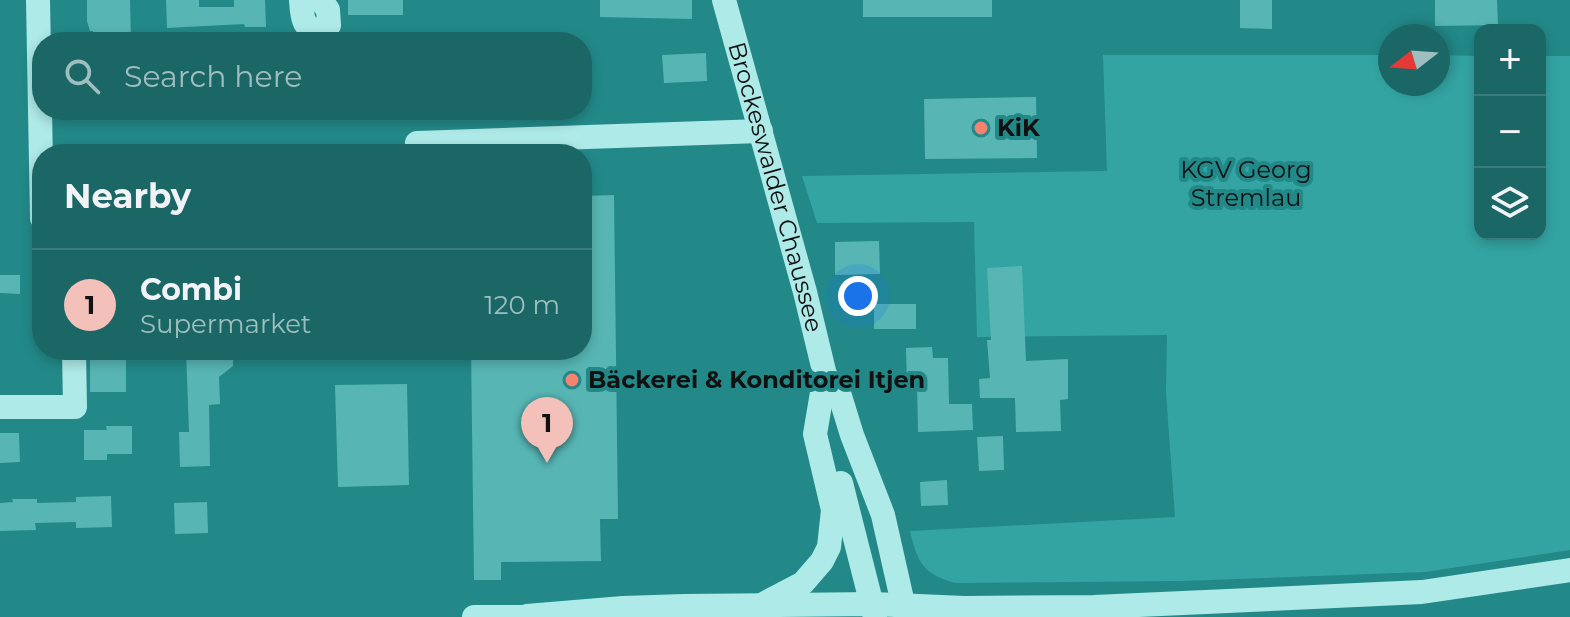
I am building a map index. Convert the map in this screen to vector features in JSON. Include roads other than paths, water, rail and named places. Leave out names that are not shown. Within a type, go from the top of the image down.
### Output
[{"type":"street","points":[[38,0],[39,32]]},
{"type":"street","points":[[301,0],[306,27],[322,31],[329,25],[330,17],[321,0]]},
{"type":"street","name":"Brockeswalder Chaussee","points":[[724,0],[825,375],[840,396],[883,515],[889,610]]},
{"type":"street","points":[[40,120],[41,144]]},
{"type":"street","points":[[417,143],[761,131]]},
{"type":"street","points":[[0,407],[75,407],[74,360]]},
{"type":"street","name":"Brockeswalder Chaussee","points":[[825,375],[820,408],[889,610]]},
{"type":"street","points":[[759,606],[803,583],[822,561],[829,547],[833,510],[815,434],[820,408]]},
{"type":"street","points":[[474,617],[623,608],[759,606],[889,610],[1094,607],[1422,592],[1570,570]]},
{"type":"street","points":[[1221,617],[1446,600],[1570,586]]},
{"type":"street","points":[[527,616],[538,617]]},
{"type":"place","name":"KiK","points":[[981,128]]},
{"type":"place","name":"Bäckerei & Konditorei Itjen","points":[[572,380]]},
{"type":"place","name":"Combi","points":[[547,463]]},
{"type":"park label","name":"KGV Georg Stremlau","points":[[1246,184]]}]
